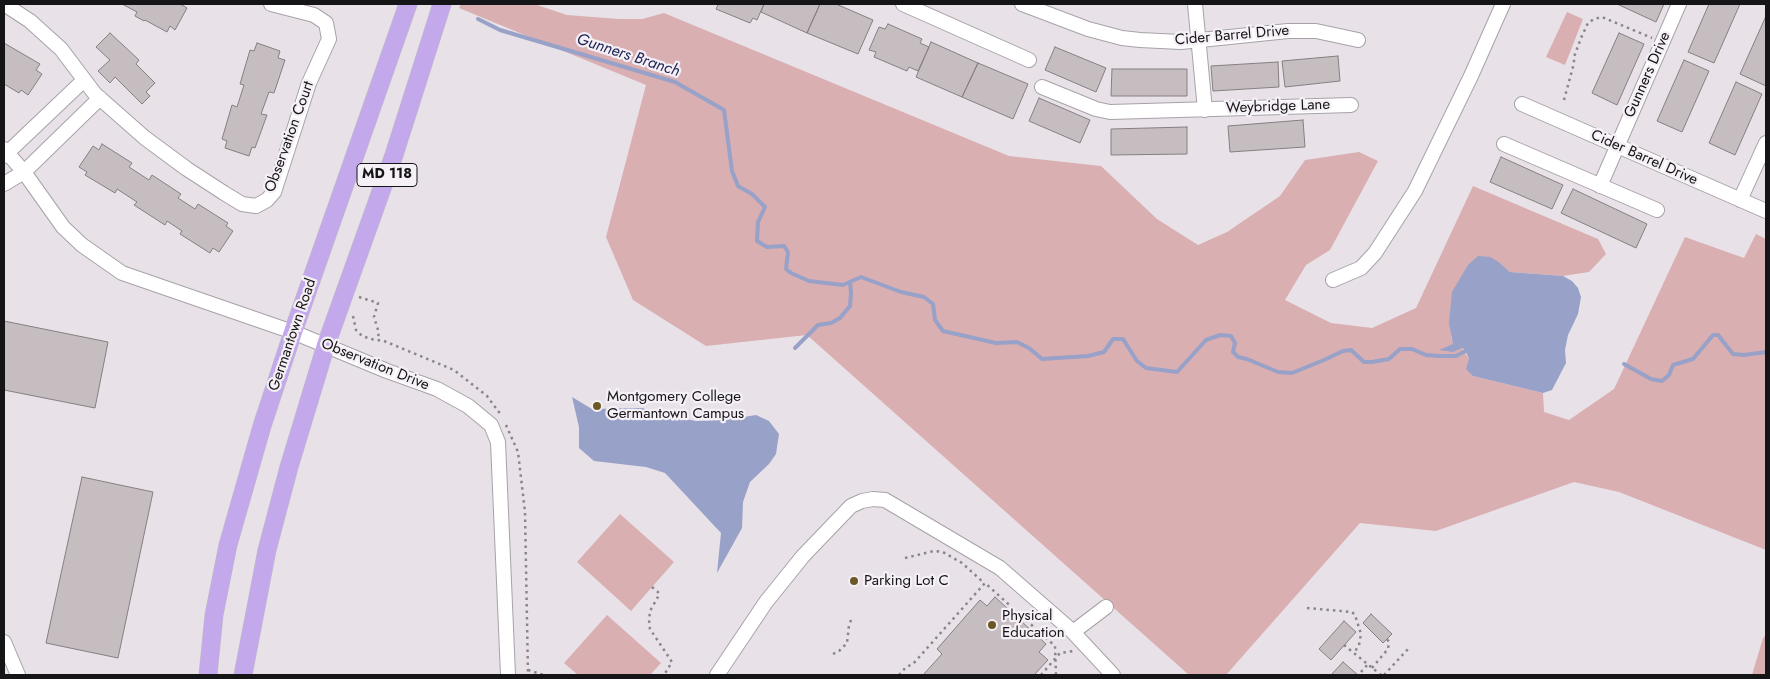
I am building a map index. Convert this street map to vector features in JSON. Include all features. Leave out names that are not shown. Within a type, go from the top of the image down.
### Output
[{"type":"main road","name":"Germantown Road","points":[[208,675],[214,615],[228,545],[262,426],[408,4]]},
{"type":"main road","name":"MD 118","points":[[244,675],[267,550],[289,467],[326,345],[394,155],[442,4]]},
{"type":"street","name":"Observation Court","points":[[4,4],[30,20],[61,49],[100,98],[145,138],[186,169],[224,193],[242,204],[256,206],[267,200],[274,192],[309,83],[329,39],[326,23],[314,15],[271,4]]},
{"type":"street","points":[[903,4],[1029,60]]},
{"type":"street","name":"Cider Barrel Drive","points":[[1022,4],[1122,38],[1181,42],[1288,30],[1316,31],[1358,40]]},
{"type":"street","name":"Weybridge Lane","points":[[1194,4],[1205,110]]},
{"type":"street","points":[[1334,280],[1361,268],[1375,253],[1415,191],[1472,76],[1503,4]]},
{"type":"street","name":"Gunners Drive","points":[[1600,186],[1679,4]]},
{"type":"street","points":[[5,152],[84,80]]},
{"type":"street","name":"Weybridge Lane","points":[[1042,87],[1110,112],[1351,105]]},
{"type":"street","points":[[4,184],[24,172],[100,98]]},
{"type":"street","name":"Cider Barrel Drive","points":[[1522,104],[1766,211]]},
{"type":"street","points":[[1740,200],[1766,143]]},
{"type":"street","points":[[1504,144],[1656,210]]},
{"type":"street","name":"Observation Drive","points":[[5,152],[24,172],[63,227],[82,245],[122,273],[293,332],[387,371],[437,389],[468,406],[491,425],[498,442],[508,675]]},
{"type":"street","points":[[717,675],[766,602],[803,556],[851,506],[873,499],[885,500],[1000,568],[1073,632],[1113,675]]},
{"type":"street","points":[[1073,632],[1106,607]]},
{"type":"street","points":[[4,642],[18,675]]},
{"type":"path","points":[[1564,100],[1577,47],[1588,23],[1594,19],[1602,17],[1663,42]]},
{"type":"path","points":[[354,309],[356,330],[362,336],[377,340],[379,333],[374,316],[378,303],[359,296],[356,304]]},
{"type":"path","points":[[905,558],[934,551],[943,552],[962,563],[1055,646],[1056,675]]},
{"type":"path","points":[[899,675],[906,667],[913,664],[985,583]]},
{"type":"path","points":[[652,587],[659,595],[650,611],[650,630],[672,662],[664,675]]},
{"type":"path","points":[[1307,608],[1352,612],[1362,634],[1359,646],[1354,653]]},
{"type":"path","points":[[832,654],[839,651],[847,643],[849,625],[852,618]]},
{"type":"path","points":[[1372,668],[1388,648],[1389,642],[1387,639]]},
{"type":"path","points":[[1041,675],[1060,653],[1080,650],[1085,645]]},
{"type":"path","points":[[1344,645],[1383,675],[1408,649]]},
{"type":"path","points":[[1360,672],[1368,664]]},
{"type":"path","points":[[528,670],[544,675]]},
{"type":"shaded area","points":[[461,4],[534,4],[567,15],[619,19],[642,19],[664,13],[1009,156],[1101,166],[1157,219],[1198,245],[1227,232],[1280,196],[1305,160],[1359,152],[1378,161],[1330,250],[1306,265],[1285,300],[1331,323],[1372,328],[1416,308],[1473,186],[1598,239],[1606,254],[1589,272],[1563,276],[1510,272],[1500,263],[1451,336],[1454,345],[1441,350],[1462,348],[1469,359],[1473,376],[1543,393],[1544,412],[1569,420],[1614,389],[1685,237],[1744,258],[1756,234],[1766,239],[1766,550],[1619,492],[1574,482],[1436,531],[1360,523],[1226,675],[1189,675],[807,335],[706,346],[633,300],[606,237],[646,85],[459,8]]},
{"type":"shaded area","points":[[1567,12],[1583,19],[1565,65],[1546,57]]},
{"type":"shaded area","points":[[620,514],[674,562],[631,611],[577,562]]},
{"type":"shaded area","points":[[607,615],[661,663],[650,675],[578,675],[564,663]]},
{"type":"shaded area","points":[[1766,635],[1766,675],[1752,675],[1763,638]]},
{"type":"water","points":[[1478,256],[1490,257],[1510,272],[1563,276],[1572,281],[1578,288],[1581,297],[1578,314],[1568,335],[1565,350],[1566,363],[1552,390],[1543,393],[1473,376],[1466,369],[1469,359],[1465,350],[1462,348],[1453,352],[1439,350],[1453,344],[1449,323],[1452,292],[1468,265]]},
{"type":"water","points":[[572,397],[592,409],[642,408],[696,421],[725,420],[756,415],[769,421],[779,434],[776,454],[769,464],[750,482],[743,502],[742,528],[717,573],[721,533],[665,473],[646,467],[594,461],[579,448],[579,427]]},
{"type":"building","points":[[122,4],[180,4],[187,8],[175,30],[170,26],[167,32],[135,16],[137,12]]},
{"type":"building","points":[[715,4],[764,4],[757,20],[753,18],[750,23],[716,9],[718,5]]},
{"type":"building","points":[[764,4],[820,4],[807,33],[761,12]]},
{"type":"building","points":[[820,4],[836,4],[873,20],[858,54],[807,33]]},
{"type":"building","points":[[1617,4],[1664,4],[1656,22]]},
{"type":"building","points":[[1709,4],[1740,4],[1714,63],[1688,52]]},
{"type":"building","points":[[1766,16],[1766,86],[1740,74]]},
{"type":"building","points":[[888,24],[922,39],[920,43],[929,47],[918,71],[909,67],[907,71],[874,57],[876,52],[869,50],[879,27],[885,29]]},
{"type":"building","points":[[110,33],[139,60],[136,64],[155,83],[146,92],[150,96],[142,104],[115,77],[110,83],[98,71],[110,60],[96,47]]},
{"type":"building","points":[[1619,33],[1644,44],[1617,105],[1592,93]]},
{"type":"building","points":[[931,42],[978,63],[962,97],[916,77]]},
{"type":"building","points":[[4,43],[40,64],[36,70],[42,74],[28,95],[21,90],[19,93],[4,84]]},
{"type":"building","points":[[257,43],[280,51],[278,58],[285,60],[274,93],[269,92],[261,114],[267,115],[255,148],[252,147],[249,156],[225,148],[227,141],[222,139],[232,105],[237,107],[244,85],[240,84],[250,50],[254,51]]},
{"type":"building","points":[[1055,47],[1106,68],[1096,92],[1045,70]]},
{"type":"building","points":[[1338,56],[1340,81],[1285,87],[1282,61]]},
{"type":"building","points":[[1684,60],[1709,71],[1682,132],[1657,121]]},
{"type":"building","points":[[1278,62],[1279,87],[1213,91],[1211,66]]},
{"type":"building","points":[[978,63],[1028,84],[1013,119],[962,97]]},
{"type":"building","points":[[1112,69],[1187,69],[1187,96],[1111,96]]},
{"type":"building","points":[[1736,82],[1762,94],[1735,155],[1709,143]]},
{"type":"building","points":[[1039,98],[1090,120],[1080,143],[1029,121]]},
{"type":"building","points":[[1303,120],[1305,147],[1230,152],[1228,126]]},
{"type":"building","points":[[1187,127],[1187,154],[1111,155],[1111,129]]},
{"type":"building","points":[[102,144],[132,163],[129,167],[149,180],[152,175],[181,194],[178,198],[195,209],[198,204],[228,223],[226,226],[233,231],[219,252],[213,248],[210,253],[180,234],[182,231],[167,221],[165,225],[134,205],[137,202],[117,189],[115,193],[85,175],[87,172],[79,167],[93,146],[99,150]]},
{"type":"building","points":[[1501,157],[1563,185],[1552,209],[1490,182]]},
{"type":"building","points":[[1573,189],[1647,224],[1636,248],[1561,213]]},
{"type":"building","points":[[4,321],[108,342],[95,408],[4,390]]},
{"type":"building","points":[[82,477],[153,492],[118,658],[46,643]]},
{"type":"building","name":"Physical Education","points":[[995,597],[1046,644],[1039,652],[1048,660],[1034,675],[923,675],[942,654],[937,649],[980,600],[987,606]]},
{"type":"building","points":[[1371,614],[1392,634],[1383,643],[1363,623]]},
{"type":"building","points":[[1344,621],[1356,632],[1331,660],[1319,649]]},
{"type":"building","points":[[1343,662],[1358,675],[1331,675]]},
{"type":"waterway","name":"Gunners Branch","points":[[478,19],[500,30],[675,82],[724,110],[732,171],[738,186],[752,194],[765,207],[758,222],[757,241],[767,247],[784,246],[788,252],[786,269],[809,281],[843,285],[861,277],[901,292],[924,297],[933,304],[935,320],[943,331],[996,343],[1017,342],[1029,348],[1042,359],[1088,356],[1104,352],[1113,339],[1123,339],[1137,361],[1146,368],[1177,372],[1206,340],[1220,335],[1231,336],[1235,343],[1233,352],[1238,357],[1278,372],[1292,373],[1343,351],[1351,350],[1364,362],[1372,362],[1389,359],[1400,349],[1412,349],[1426,355],[1439,356],[1456,356],[1469,349]]},
{"type":"waterway","points":[[795,348],[818,325],[831,323],[840,318],[850,306],[850,282]]},
{"type":"waterway","name":"Gunners Branch","points":[[1624,364],[1651,379],[1662,381],[1669,375],[1673,365],[1693,359],[1713,335],[1718,335],[1733,354],[1744,355],[1766,352]]},
{"type":"place","name":"Montgomery College Germantown Campus","points":[[597,406]]},
{"type":"place","name":"Parking Lot C","points":[[854,581]]},
{"type":"place","name":"Physical Education","points":[[992,625]]}]
